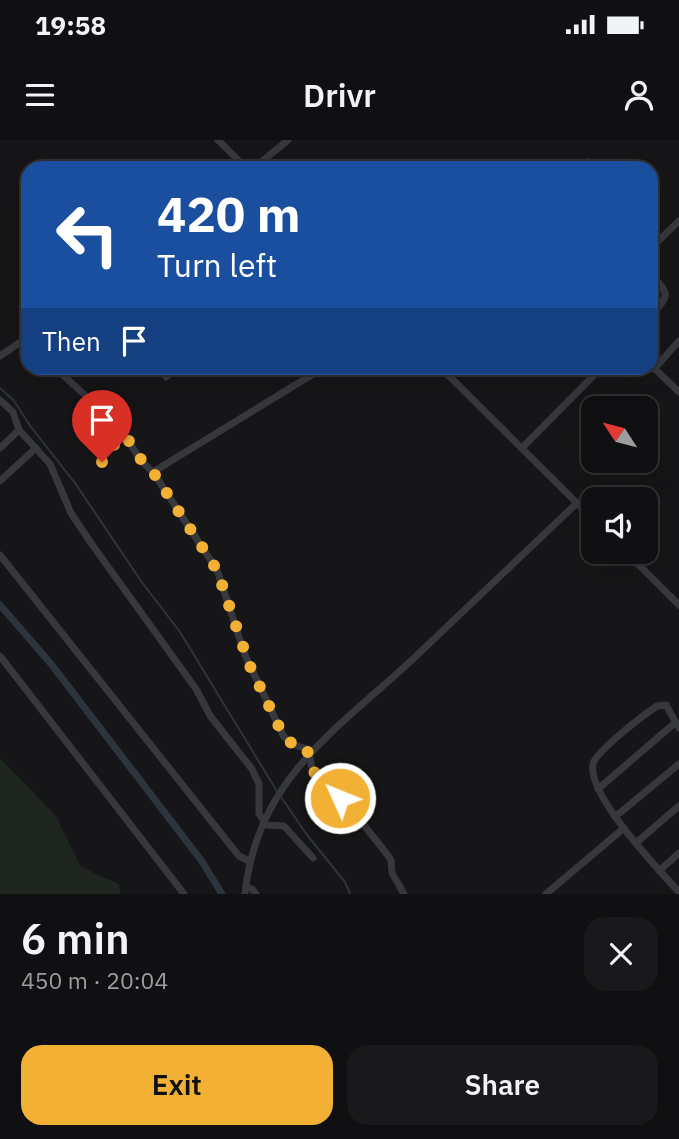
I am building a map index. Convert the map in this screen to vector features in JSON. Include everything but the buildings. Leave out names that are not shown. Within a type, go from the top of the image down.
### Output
[{"type":"street","points":[[218,140],[239,161]]},
{"type":"street","points":[[262,161],[288,140]]},
{"type":"street","points":[[658,241],[679,221]]},
{"type":"street","points":[[658,282],[666,294],[666,299],[658,308]]},
{"type":"street","points":[[658,362],[679,341]]},
{"type":"street","points":[[0,356],[21,342]]},
{"type":"street","points":[[658,372],[679,392]]},
{"type":"street","points":[[63,375],[100,407],[153,472],[217,570],[249,664],[284,737],[294,745],[306,747],[312,768],[318,777],[363,822],[387,854],[391,860],[392,873],[404,894]]},
{"type":"street","points":[[153,472],[312,375]]},
{"type":"street","points":[[448,375],[581,507]]},
{"type":"street","points":[[522,448],[594,375]]},
{"type":"street","points":[[0,400],[13,412],[19,430],[50,464],[71,513],[91,543],[196,689],[211,717],[256,775],[259,784],[259,814],[263,821],[267,825],[284,826],[313,858]]},
{"type":"street","points":[[0,447],[19,430]]},
{"type":"street","points":[[102,462],[107,451],[125,435]]},
{"type":"street","points":[[0,481],[36,448]]},
{"type":"street","points":[[256,894],[252,889],[245,891],[249,861],[263,821],[309,752],[400,671],[577,503]]},
{"type":"street","points":[[0,555],[239,856],[249,861]]},
{"type":"street","points":[[638,564],[679,605]]},
{"type":"street","points":[[0,656],[184,894]]},
{"type":"street","points":[[598,789],[677,725],[666,705],[657,706],[606,748],[593,763],[598,789],[615,817],[679,892]]},
{"type":"street","points":[[615,817],[679,764]]},
{"type":"street","points":[[636,842],[679,806]]},
{"type":"street","points":[[546,894],[624,828]]},
{"type":"street","points":[[659,871],[679,853]]},
{"type":"shaded area","points":[[0,758],[56,816],[81,867],[119,884],[120,894],[0,894]]},
{"type":"waterway","points":[[0,388],[14,401],[75,483],[141,581],[180,632],[278,793]]},
{"type":"waterway","points":[[0,605],[52,665],[201,860],[222,894]]},
{"type":"waterway","points":[[281,797],[345,882],[350,894]]},
{"type":"route","points":[[102,462],[107,451],[125,435],[142,461],[153,472],[222,580],[249,664],[286,741],[306,747],[314,772],[340,798]]}]
